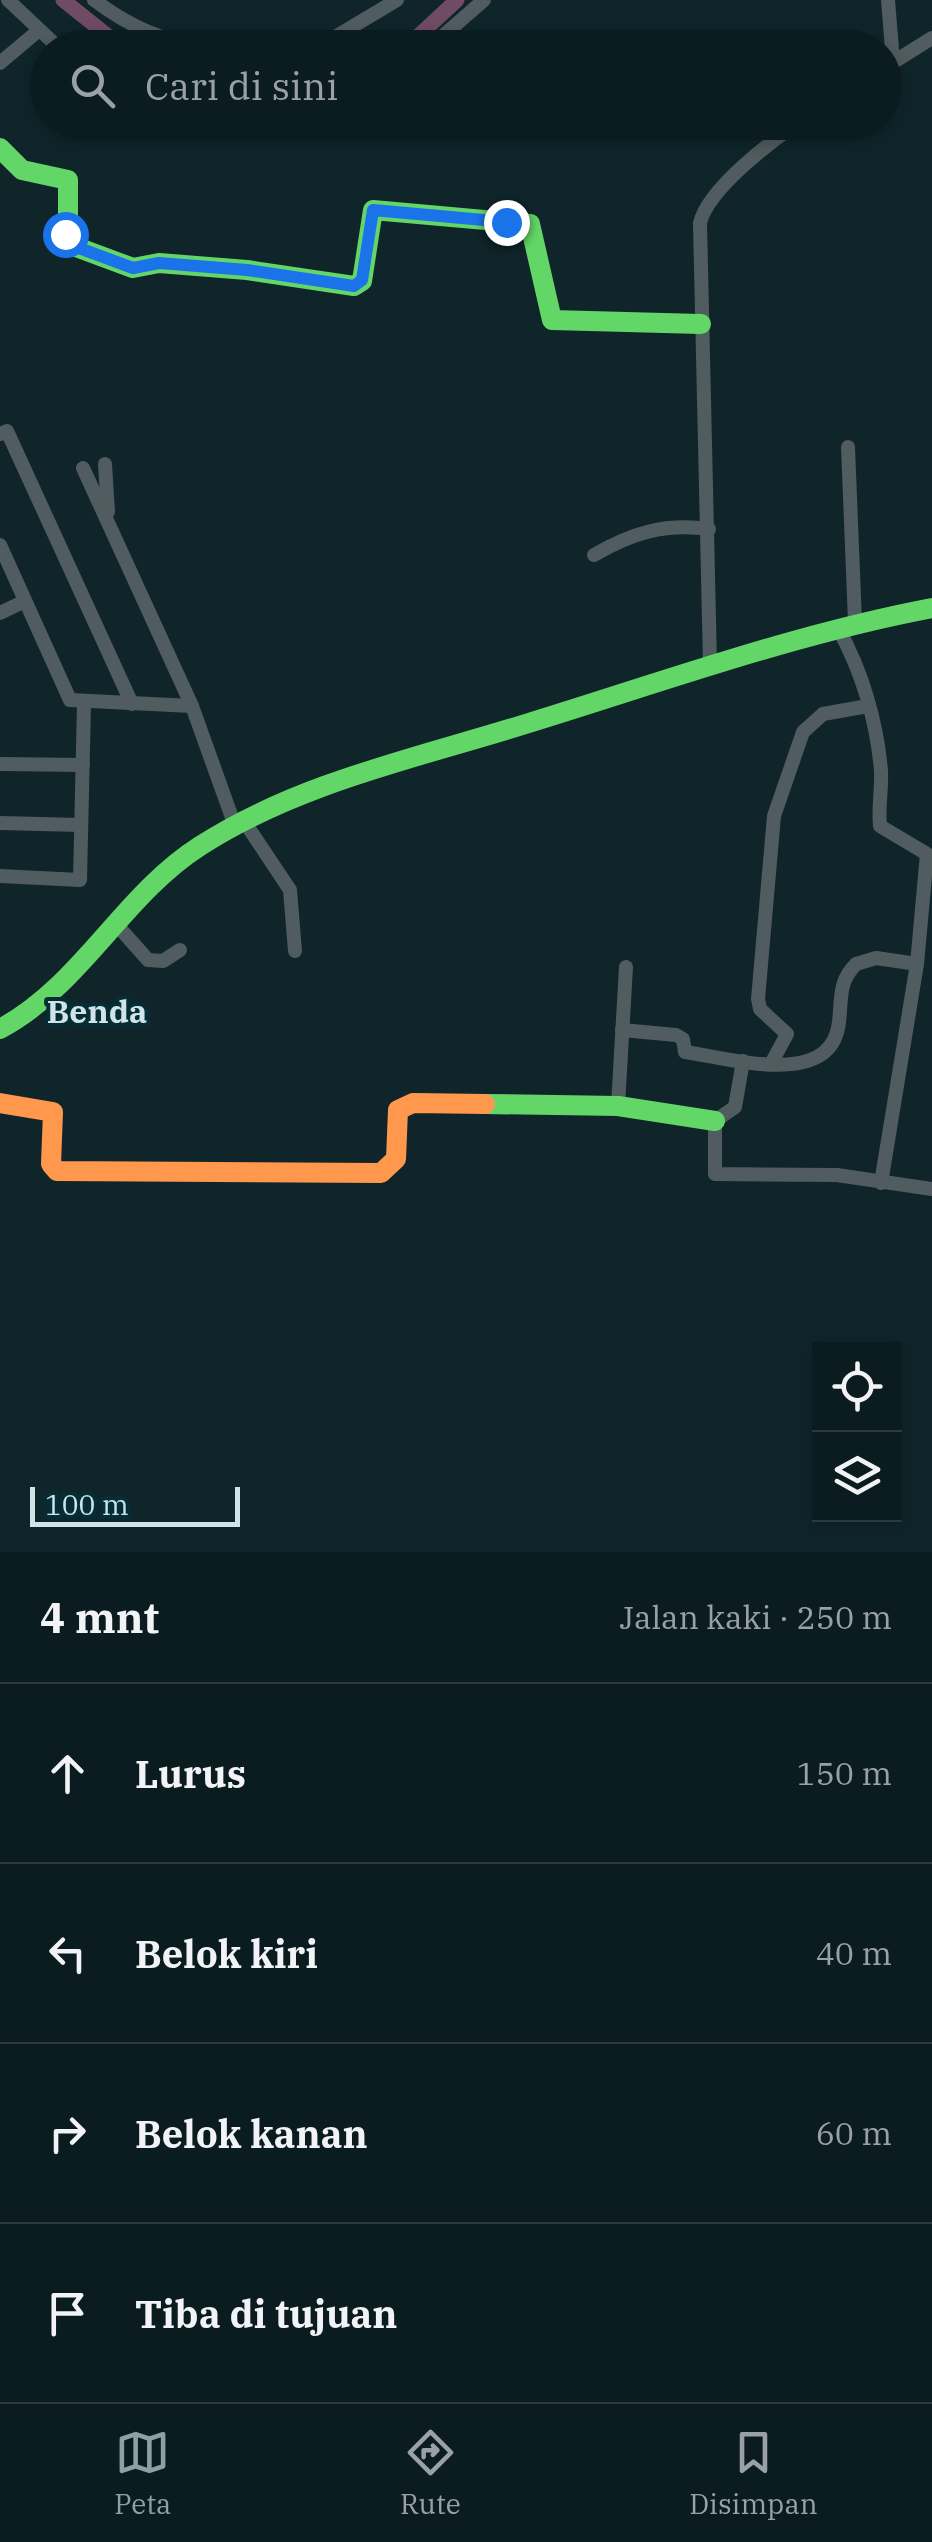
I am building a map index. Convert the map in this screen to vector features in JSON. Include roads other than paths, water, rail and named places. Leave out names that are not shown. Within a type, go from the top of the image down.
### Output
[{"type":"street","points":[[8,0],[37,30]]},
{"type":"street","points":[[94,0],[141,30]]},
{"type":"street","points":[[347,30],[397,0]]},
{"type":"street","points":[[450,30],[484,0]]},
{"type":"street","points":[[888,0],[888,30]]},
{"type":"street","points":[[0,63],[30,38]]},
{"type":"street","points":[[902,57],[932,38]]},
{"type":"street","points":[[710,664],[701,324],[703,209],[773,140]]},
{"type":"street","points":[[0,148],[22,170],[68,180],[72,186],[68,244],[119,265],[231,268],[354,286],[362,280],[373,210],[444,213],[530,224],[546,284],[546,312],[552,320],[701,324]]},
{"type":"street","points":[[0,434],[8,430],[132,704]]},
{"type":"street","points":[[848,446],[846,625],[881,772],[880,826],[928,854],[918,964],[881,1182]]},
{"type":"street","points":[[104,464],[108,522]]},
{"type":"street","points":[[83,468],[192,706],[239,823],[290,890],[296,951]]},
{"type":"street","points":[[594,555],[630,534],[650,529],[709,529]]},
{"type":"street","points":[[0,545],[70,700],[84,704],[192,706]]},
{"type":"street","points":[[0,612],[25,602]]},
{"type":"street","points":[[0,1029],[48,996],[194,850],[239,823],[338,781],[710,664],[846,625],[932,608]]},
{"type":"street","points":[[0,876],[80,880],[84,704]]},
{"type":"street","points":[[772,1062],[786,1034],[760,1009],[758,998],[774,816],[803,732],[824,714],[868,706]]},
{"type":"street","points":[[1,764],[82,766]]},
{"type":"street","points":[[0,823],[81,825]]},
{"type":"street","points":[[116,924],[148,960],[164,961],[180,950]]},
{"type":"street","points":[[622,1030],[676,1035],[683,1039],[684,1052],[742,1061],[818,1060],[830,1049],[839,1026],[840,990],[856,964],[876,958],[918,964]]},
{"type":"street","points":[[618,1106],[626,966]]},
{"type":"street","points":[[0,1103],[53,1112],[51,1164],[57,1171],[114,1175],[373,1174],[387,1170],[396,1158],[398,1110],[404,1104],[618,1106],[716,1122],[735,1107],[742,1061]]},
{"type":"street","points":[[716,1122],[715,1174],[836,1176],[932,1189]]},
{"type":"waterway","points":[[63,0],[100,30]]},
{"type":"waterway","points":[[425,30],[457,0]]},
{"type":"district","name":"Benda","points":[[97,1011]]}]
